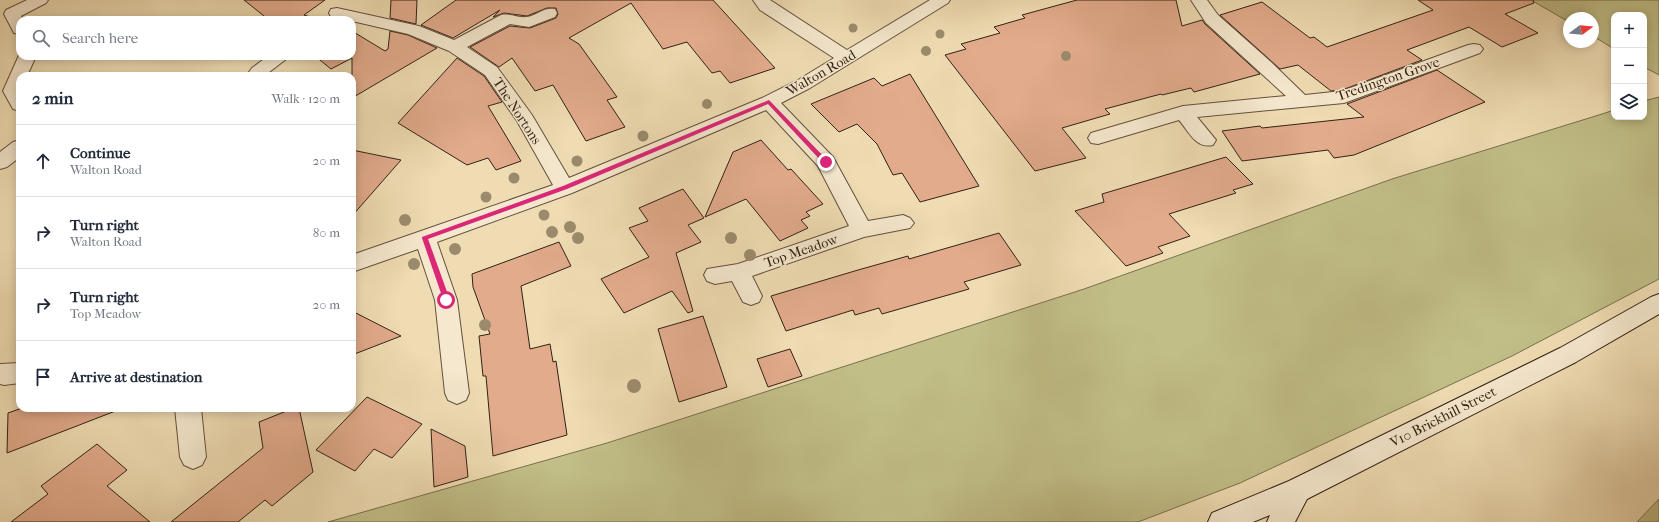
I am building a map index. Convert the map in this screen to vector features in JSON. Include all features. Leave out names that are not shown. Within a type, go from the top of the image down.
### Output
[{"type":"street","points":[[16,25],[6,16],[40,0]]},
{"type":"street","name":"The Nortons","points":[[332,16],[352,0]]},
{"type":"street","points":[[761,0],[766,6],[847,58]]},
{"type":"street","name":"Walton Road","points":[[356,263],[565,188],[769,102],[804,84],[942,0]]},
{"type":"street","points":[[1199,0],[1212,19],[1266,66],[1302,102]]},
{"type":"street","points":[[455,46],[507,19],[529,22],[549,13]]},
{"type":"street","name":"The Nortons","points":[[356,20],[413,30],[455,46],[491,71],[525,119],[565,188]]},
{"type":"street","name":"Tredington Grove","points":[[1098,138],[1183,112],[1344,97],[1474,49]]},
{"type":"street","points":[[20,72],[25,60]]},
{"type":"street","points":[[259,72],[274,60]]},
{"type":"street","points":[[16,82],[12,92],[16,98]]},
{"type":"street","points":[[769,102],[826,162],[862,230]]},
{"type":"street","points":[[1183,112],[1206,140]]},
{"type":"street","points":[[0,162],[16,150]]},
{"type":"street","name":"Top Meadow","points":[[715,275],[739,272],[862,230],[904,223]]},
{"type":"street","points":[[425,238],[446,300],[457,393]]},
{"type":"street","points":[[739,272],[751,296]]},
{"type":"street","name":"V10 Brickhill Street","points":[[1222,522],[1298,490],[1568,355],[1659,303]]},
{"type":"street","points":[[0,374],[16,374]]},
{"type":"street","points":[[188,412],[193,457]]},
{"type":"street","points":[[1281,522],[1298,490]]},
{"type":"shaded area","points":[[1531,0],[1659,0],[1659,75],[1647,69],[1647,12],[1611,12],[1611,47],[1599,40],[1599,12],[1563,12],[1563,19]]},
{"type":"shaded area","points":[[1659,97],[1659,279],[1512,356],[1240,483],[1138,522],[328,522],[607,443],[1084,289],[1392,179],[1611,111],[1611,120],[1647,120],[1647,100]]},
{"type":"shaded area","points":[[1659,499],[1659,522],[1637,522]]},
{"type":"building","points":[[244,0],[325,0],[304,15],[307,16],[264,16]]},
{"type":"building","points":[[391,0],[417,0],[416,24],[390,18]]},
{"type":"building","points":[[456,0],[713,0],[775,68],[730,83],[720,71],[712,73],[687,42],[663,49],[631,3],[569,38],[579,44],[617,97],[607,100],[625,127],[586,141],[553,85],[535,91],[512,58],[499,67],[470,47],[510,26],[530,28],[556,18],[558,14],[556,8],[547,8],[527,16],[504,13],[493,17],[500,10],[453,38],[421,25]]},
{"type":"building","points":[[1077,0],[1176,0],[1182,26],[1202,20],[1260,74],[1194,92],[1191,88],[1161,94],[1105,109],[1110,114],[1062,128],[1086,158],[1035,171],[945,55],[966,49],[961,44],[1000,33],[994,27],[1025,18],[1022,15]]},
{"type":"building","points":[[1418,0],[1533,0],[1534,3],[1505,14],[1538,33],[1502,47],[1469,27],[1407,50],[1422,60],[1342,90],[1331,91],[1298,65],[1280,69],[1220,15],[1262,2],[1310,38],[1314,37],[1327,47],[1433,10]]},
{"type":"building","points":[[390,31],[408,35],[437,48],[356,96],[356,72],[352,72],[352,60],[356,60],[356,33],[385,51],[388,49]]},
{"type":"building","points":[[457,58],[484,76],[502,102],[488,106],[521,161],[496,170],[488,158],[467,165],[398,123]]},
{"type":"building","points":[[320,60],[348,60],[331,69]]},
{"type":"building","points":[[1437,70],[1485,102],[1354,155],[1334,158],[1328,150],[1242,161],[1222,131],[1260,126],[1262,128],[1364,117],[1347,104]]},
{"type":"building","points":[[910,74],[979,186],[920,202],[902,173],[893,175],[877,144],[857,124],[839,132],[811,104],[874,78],[882,86]]},
{"type":"building","points":[[761,140],[788,170],[791,169],[823,204],[806,212],[810,216],[801,220],[808,228],[780,241],[746,199],[705,217],[733,152]]},
{"type":"building","points":[[356,151],[401,160],[356,211]]},
{"type":"building","points":[[1226,157],[1253,184],[1233,190],[1236,193],[1169,214],[1190,236],[1158,247],[1163,253],[1126,266],[1075,211],[1104,202],[1102,194]]},
{"type":"building","points":[[683,189],[704,218],[688,225],[701,242],[676,253],[693,311],[688,313],[672,291],[624,313],[601,279],[649,257],[629,228],[648,221],[639,208]]},
{"type":"building","points":[[999,233],[1021,265],[964,282],[969,289],[882,314],[879,308],[855,315],[853,310],[786,331],[771,296],[908,256],[909,259]]},
{"type":"building","points":[[559,242],[571,266],[521,286],[530,349],[550,344],[553,362],[556,361],[567,435],[493,456],[486,376],[483,376],[479,336],[490,334],[473,287],[472,274]]},
{"type":"building","points":[[356,313],[401,336],[356,353]]},
{"type":"building","points":[[703,316],[727,387],[679,402],[658,329]]},
{"type":"building","points":[[790,349],[802,376],[768,387],[757,359]]},
{"type":"building","points":[[367,397],[422,424],[392,458],[374,449],[355,471],[316,450],[353,412],[356,412],[356,408]]},
{"type":"building","points":[[16,410],[16,412],[113,412],[7,453],[8,413]]},
{"type":"building","points":[[284,412],[300,412],[313,472],[272,506],[265,500],[238,522],[171,522],[263,448],[259,422]]},
{"type":"building","points":[[431,429],[465,446],[468,477],[434,487]]},
{"type":"building","points":[[97,444],[127,470],[107,486],[150,522],[11,522],[48,494],[41,486]]},
{"type":"route","points":[[446,300],[425,238],[565,188],[769,102],[826,162]]}]
